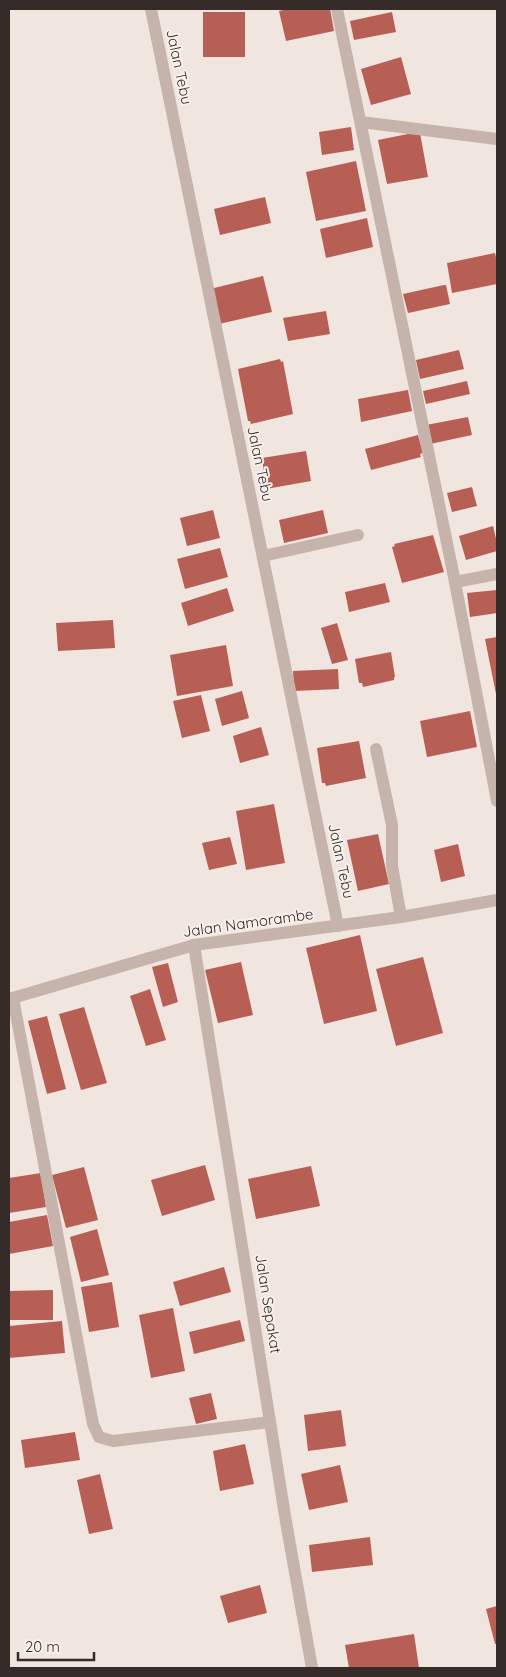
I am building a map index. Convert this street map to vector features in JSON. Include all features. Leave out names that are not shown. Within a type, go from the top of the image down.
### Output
[{"type":"street","name":"Jalan Tebu","points":[[151,9],[338,926]]},
{"type":"street","points":[[337,9],[455,582],[497,801]]},
{"type":"street","points":[[360,122],[497,139]]},
{"type":"street","points":[[262,556],[358,535]]},
{"type":"street","points":[[455,582],[497,574]]},
{"type":"street","points":[[376,749],[392,825],[392,866],[401,917]]},
{"type":"street","name":"Jalan Namorambe","points":[[11,998],[194,945],[401,917],[497,900]]},
{"type":"street","name":"Jalan Sepakat","points":[[194,945],[286,1522],[312,1668]]},
{"type":"street","points":[[11,998],[93,1424],[99,1437],[113,1441],[270,1422]]},
{"type":"building","points":[[288,9],[330,9],[334,31],[286,41],[279,11]]},
{"type":"building","points":[[203,12],[245,12],[245,57],[203,57]]},
{"type":"building","points":[[392,12],[396,32],[354,40],[350,21]]},
{"type":"building","points":[[401,57],[411,94],[371,105],[361,69]]},
{"type":"building","points":[[351,127],[354,150],[322,155],[319,132]]},
{"type":"building","points":[[420,133],[428,177],[387,184],[378,140]]},
{"type":"building","points":[[356,161],[366,211],[316,221],[306,172]]},
{"type":"building","points":[[265,197],[271,223],[220,235],[214,209]]},
{"type":"building","points":[[367,218],[373,247],[326,258],[320,229]]},
{"type":"building","points":[[495,253],[497,284],[452,293],[447,263]]},
{"type":"building","points":[[263,276],[272,312],[219,324],[210,289]]},
{"type":"building","points":[[446,285],[450,304],[408,313],[403,294]]},
{"type":"building","points":[[326,311],[330,334],[288,341],[283,318]]},
{"type":"building","points":[[459,350],[464,369],[420,379],[416,360]]},
{"type":"building","points":[[280,359],[281,362],[283,361],[293,414],[251,424],[248,421],[238,369]]},
{"type":"building","points":[[467,381],[470,394],[426,404],[423,391]]},
{"type":"building","points":[[408,390],[412,411],[361,422],[358,399]]},
{"type":"building","points":[[468,417],[472,435],[430,444],[426,425]]},
{"type":"building","points":[[418,435],[423,453],[420,454],[421,457],[371,470],[365,449]]},
{"type":"building","points":[[306,451],[311,481],[266,489],[262,458]]},
{"type":"building","points":[[472,487],[477,506],[452,512],[447,493]]},
{"type":"building","points":[[213,510],[220,538],[187,546],[180,518]]},
{"type":"building","points":[[323,510],[328,533],[284,543],[279,520]]},
{"type":"building","points":[[493,526],[497,551],[466,560],[459,536]]},
{"type":"building","points":[[433,535],[444,572],[402,583],[392,547],[395,546],[394,544]]},
{"type":"building","points":[[220,548],[228,577],[185,589],[177,559]]},
{"type":"building","points":[[385,583],[390,602],[349,612],[345,592]]},
{"type":"building","points":[[227,588],[234,611],[188,626],[181,603]]},
{"type":"building","points":[[497,590],[497,613],[470,617],[467,593]]},
{"type":"building","points":[[113,620],[115,648],[58,651],[56,623]]},
{"type":"building","points":[[337,623],[348,660],[332,664],[321,628]]},
{"type":"building","points":[[497,637],[497,694],[496,694],[485,639]]},
{"type":"building","points":[[226,645],[233,686],[177,696],[170,655]]},
{"type":"building","points":[[391,652],[394,680],[363,687],[362,683],[359,683],[355,659]]},
{"type":"building","points":[[338,669],[339,689],[294,691],[293,671]]},
{"type":"building","points":[[242,691],[249,718],[222,726],[215,699]]},
{"type":"building","points":[[201,695],[210,731],[182,738],[173,701]]},
{"type":"building","points":[[470,711],[477,747],[427,757],[420,721]]},
{"type":"building","points":[[261,727],[269,755],[240,763],[233,736]]},
{"type":"building","points":[[359,741],[366,778],[326,786],[325,783],[322,783],[317,748]]},
{"type":"building","points":[[274,804],[285,863],[246,870],[236,811]]},
{"type":"building","points":[[378,834],[389,884],[358,891],[347,840]]},
{"type":"building","points":[[230,837],[237,864],[209,870],[202,843]]},
{"type":"building","points":[[458,844],[465,876],[441,882],[434,850]]},
{"type":"building","points":[[360,935],[377,1011],[324,1024],[306,948]]},
{"type":"building","points":[[423,957],[443,1033],[396,1046],[376,969]]},
{"type":"building","points":[[241,962],[253,1015],[218,1023],[205,970]]},
{"type":"building","points":[[168,963],[178,1002],[163,1007],[152,967]]},
{"type":"building","points":[[150,989],[166,1040],[146,1046],[130,996]]},
{"type":"building","points":[[84,1007],[107,1083],[81,1090],[59,1014]]},
{"type":"building","points":[[47,1016],[66,1089],[47,1094],[28,1021]]},
{"type":"building","points":[[205,1165],[215,1200],[162,1216],[151,1180]]},
{"type":"building","points":[[311,1166],[320,1206],[256,1219],[248,1179]]},
{"type":"building","points":[[84,1167],[98,1220],[66,1228],[52,1175]]},
{"type":"building","points":[[41,1173],[46,1207],[9,1213],[9,1178]]},
{"type":"building","points":[[47,1215],[53,1246],[9,1254],[9,1222]]},
{"type":"building","points":[[97,1229],[109,1275],[81,1282],[70,1237]]},
{"type":"building","points":[[224,1267],[231,1292],[180,1306],[173,1282]]},
{"type":"building","points":[[112,1282],[119,1327],[89,1332],[81,1287]]},
{"type":"building","points":[[53,1290],[53,1320],[9,1320],[9,1291]]},
{"type":"building","points":[[173,1308],[185,1371],[151,1378],[139,1315]]},
{"type":"building","points":[[240,1320],[245,1341],[194,1354],[189,1332]]},
{"type":"building","points":[[62,1321],[65,1353],[9,1358],[9,1326]]},
{"type":"building","points":[[211,1393],[217,1419],[196,1424],[189,1398]]},
{"type":"building","points":[[341,1410],[346,1446],[308,1451],[304,1415]]},
{"type":"building","points":[[75,1432],[80,1460],[25,1468],[21,1440]]},
{"type":"building","points":[[245,1444],[254,1484],[220,1491],[213,1451]]},
{"type":"building","points":[[340,1465],[348,1502],[309,1510],[301,1474]]},
{"type":"building","points":[[100,1474],[113,1529],[89,1534],[77,1480]]},
{"type":"building","points":[[370,1537],[373,1565],[312,1572],[309,1545]]},
{"type":"building","points":[[260,1585],[267,1613],[228,1623],[220,1596]]},
{"type":"building","points":[[497,1606],[497,1644],[495,1644],[486,1609]]},
{"type":"building","points":[[414,1634],[419,1668],[349,1668],[345,1645]]}]
